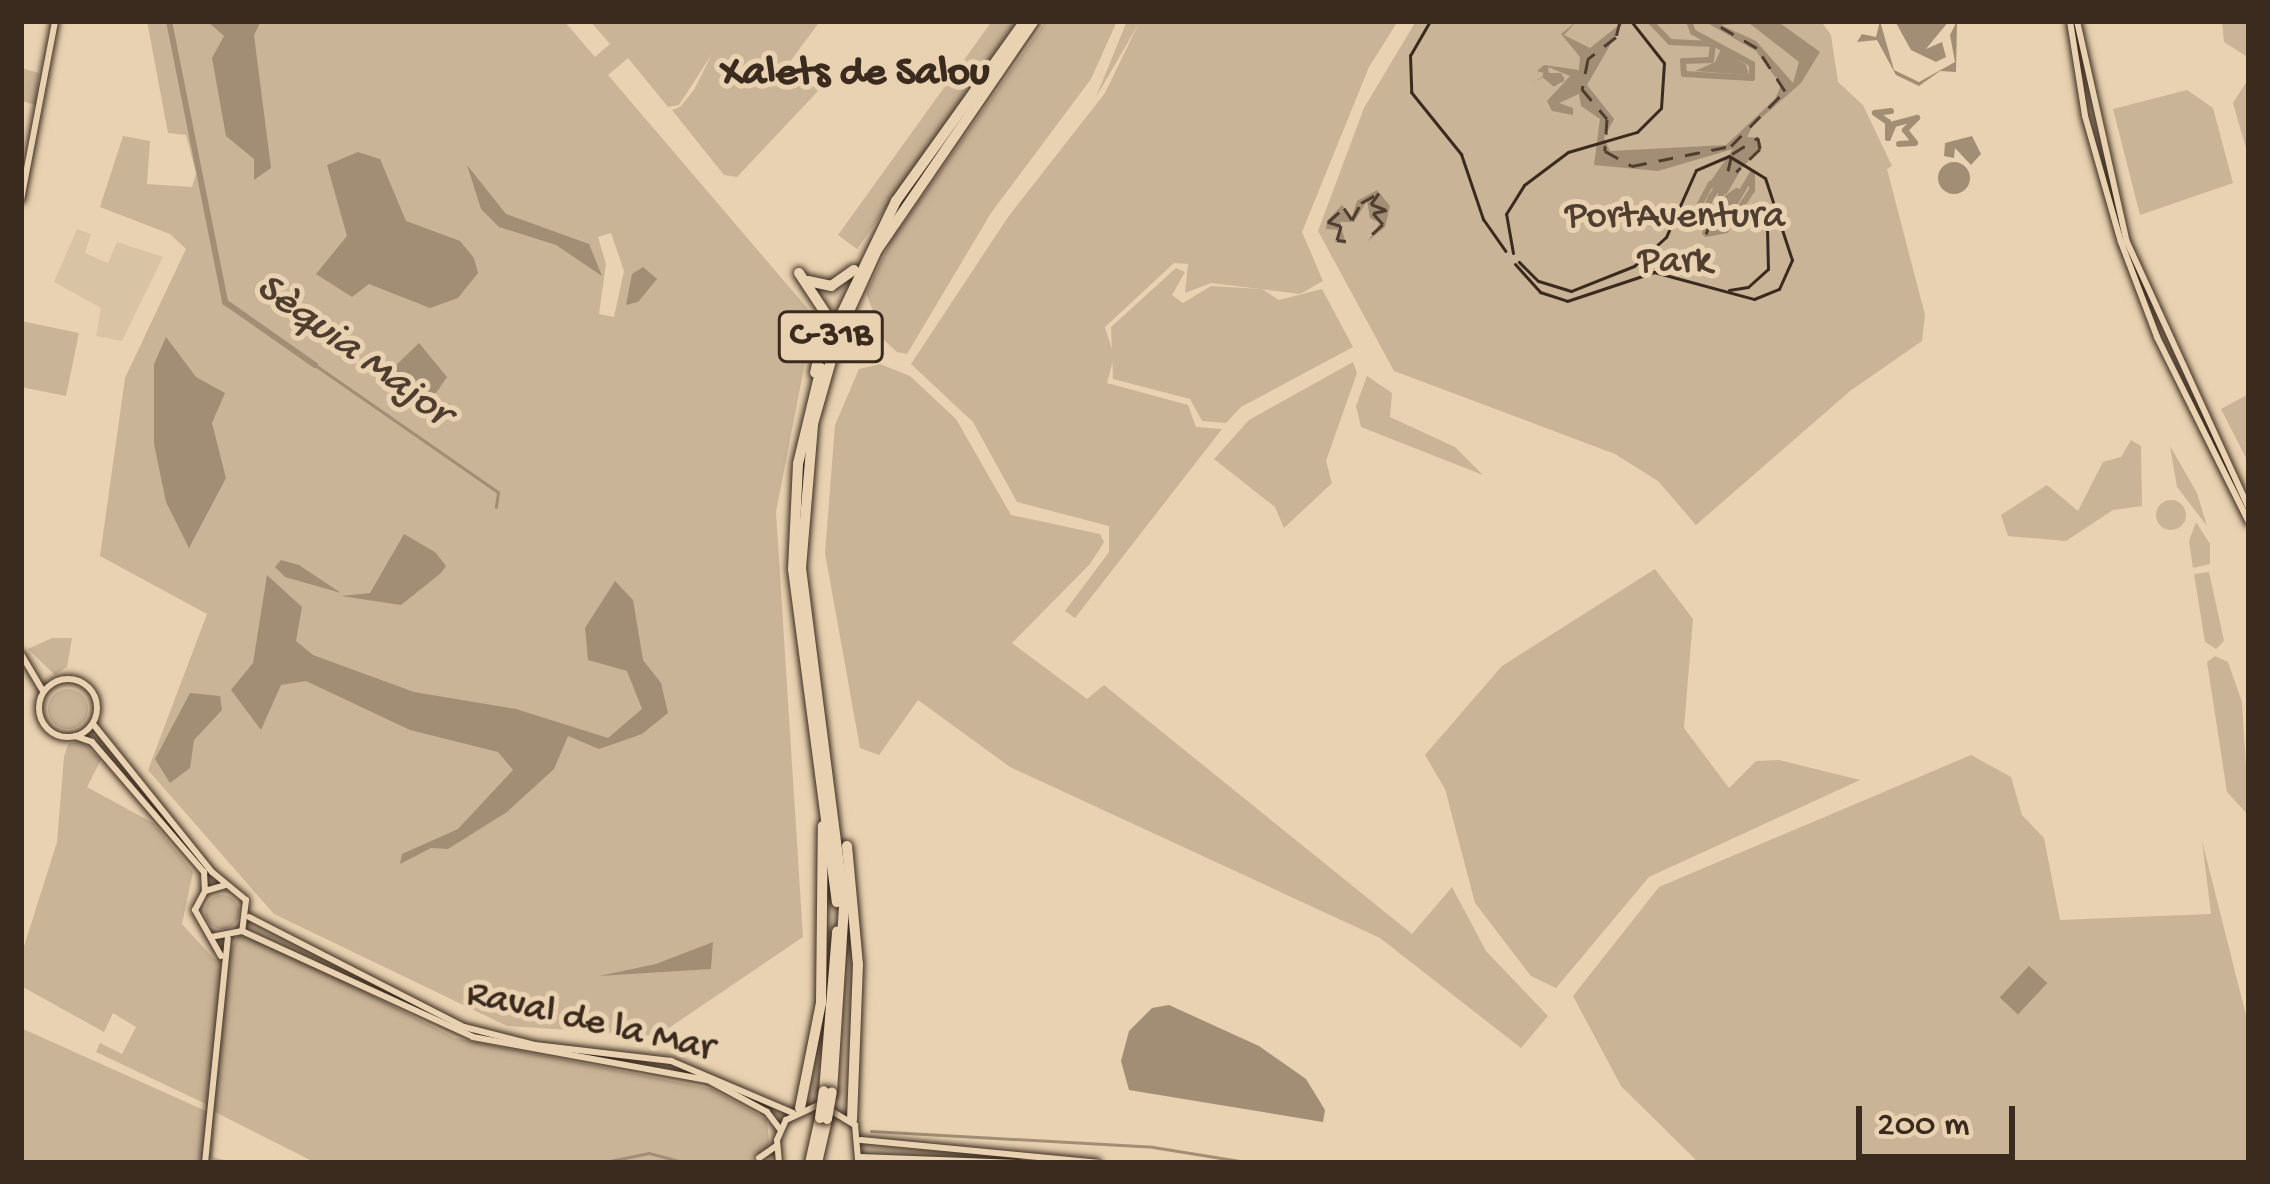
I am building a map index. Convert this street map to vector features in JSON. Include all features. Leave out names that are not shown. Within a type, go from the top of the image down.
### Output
[{"type":"highway","name":"C-31B","points":[[814,1163],[828,1092],[844,904],[793,524],[815,388],[869,247],[1029,21]]},
{"type":"highway","name":"C-31B","points":[[814,699],[801,525],[831,358],[902,206],[1029,21]]},
{"type":"highway","points":[[815,388],[828,317],[799,273],[816,285],[841,283],[869,247]]},
{"type":"highway","points":[[797,1110],[820,1003],[825,917],[814,699]]},
{"type":"highway","points":[[814,699],[854,904],[853,1120]]},
{"type":"street","points":[[21,200],[55,21]]},
{"type":"street","points":[[2073,21],[2127,242],[2249,509]]},
{"type":"street","points":[[2073,21],[2085,116],[2121,242],[2157,337],[2249,522]]},
{"type":"street","points":[[21,654],[38,674],[44,693],[44,725],[92,742],[204,872],[205,891],[195,914],[222,959]]},
{"type":"street","points":[[38,674],[89,687],[98,705],[93,724],[75,736]]},
{"type":"street","points":[[44,693],[55,682]]},
{"type":"street","points":[[93,724],[226,885],[244,897],[249,917],[242,931],[228,938],[212,937]]},
{"type":"street","points":[[205,891],[226,885]]},
{"type":"street","name":"Raval de la Mar","points":[[249,917],[464,1027],[535,1045],[670,1061],[797,1110],[829,1105],[853,1120]]},
{"type":"street","name":"Raval de la Mar","points":[[242,931],[473,1037],[708,1080],[767,1112],[780,1129]]},
{"type":"street","points":[[205,1163],[222,959],[228,938]]},
{"type":"street","points":[[776,1146],[759,1158],[779,1163],[780,1129],[797,1110]]},
{"type":"street","points":[[853,1120],[861,1140],[859,1160],[1018,1163]]},
{"type":"street","points":[[861,1140],[1098,1163]]},
{"type":"shaded area","points":[[207,21],[261,21],[254,35],[271,168],[254,180],[254,159],[226,136],[212,58],[224,36]]},
{"type":"shaded area","points":[[1577,21],[1564,35],[1590,48],[1624,21],[1587,85],[1614,119],[1604,138],[1610,151],[1726,145],[1775,99],[1781,85],[1756,51],[1704,21],[1777,21],[1820,52],[1801,83],[1753,125],[1747,137],[1759,138],[1762,147],[1718,193],[1708,185],[1733,149],[1658,171],[1594,165],[1600,119],[1581,106],[1579,94],[1559,103],[1573,108],[1573,115],[1552,111],[1547,101],[1570,76],[1548,67],[1549,74],[1533,82],[1547,74],[1537,71],[1544,65],[1579,70],[1580,57],[1561,34]],"holes":[[[1749,23],[1799,62],[1793,83],[1756,41],[1721,25]]]},
{"type":"shaded area","points":[[1880,21],[1894,70],[1919,82],[1955,62],[1950,35],[1957,21],[1956,72],[1940,71],[1919,86],[1896,75],[1877,40],[1857,42],[1862,34],[1876,37]]},
{"type":"shaded area","points":[[1895,21],[1949,21],[1926,49],[1942,42],[1946,57],[1936,62],[1911,50]]},
{"type":"shaded area","points":[[1721,49],[1746,65],[1749,75],[1695,71],[1715,62]]},
{"type":"shaded area","points":[[1972,136],[1981,154],[1971,165],[1955,148],[1954,158],[1944,156],[1945,143]]},
{"type":"shaded area","points":[[358,152],[380,159],[406,221],[460,241],[474,258],[478,273],[458,298],[430,308],[369,284],[352,297],[316,274],[347,236],[327,165]]},
{"type":"shaded area","points":[[1954,162],[1965,167],[1970,178],[1965,189],[1954,194],[1943,189],[1938,178],[1943,167]]},
{"type":"shaded area","points":[[467,165],[506,214],[589,244],[602,276],[556,245],[499,227],[481,209]]},
{"type":"shaded area","points":[[1377,190],[1390,206],[1385,227],[1368,241],[1380,223],[1370,218],[1367,201],[1354,222],[1340,222],[1346,244],[1335,242],[1339,230],[1326,229],[1327,221],[1342,205],[1352,217],[1357,201]]},
{"type":"shaded area","points":[[1717,203],[1735,208],[1721,228],[1702,235],[1704,215]]},
{"type":"shaded area","points":[[77,229],[91,234],[85,253],[108,263],[117,242],[163,257],[122,341],[96,336],[101,308],[54,282]]},
{"type":"shaded area","points":[[643,267],[657,279],[638,302],[626,305],[632,274]]},
{"type":"shaded area","points":[[166,337],[196,377],[225,393],[212,423],[226,478],[189,548],[166,502],[154,444],[154,364]]},
{"type":"shaded area","points":[[419,343],[447,377],[436,393],[402,395],[389,372]]},
{"type":"shaded area","points":[[404,534],[435,552],[446,566],[441,573],[401,605],[341,596],[370,593]]},
{"type":"shaded area","points":[[281,560],[299,565],[341,593],[285,577],[275,567]]},
{"type":"shaded area","points":[[267,575],[302,607],[296,641],[313,655],[414,692],[516,709],[608,738],[642,709],[627,671],[588,660],[585,628],[615,581],[633,600],[643,660],[661,683],[668,713],[642,734],[599,749],[568,736],[554,769],[507,812],[448,849],[431,848],[400,864],[402,854],[458,829],[513,770],[498,752],[410,730],[306,681],[281,685],[261,730],[231,690],[253,663]]},
{"type":"shaded area","points":[[190,693],[220,696],[222,710],[194,740],[190,768],[170,783],[155,759]]},
{"type":"shaded area","points":[[713,942],[711,969],[599,976],[656,964]]},
{"type":"shaded area","points":[[2029,966],[2047,983],[2018,1014],[2000,997]]},
{"type":"shaded area","points":[[1169,1005],[1259,1046],[1306,1079],[1325,1110],[1323,1122],[1129,1090],[1121,1061],[1129,1031],[1152,1008]]},
{"type":"green space","points":[[147,21],[564,21],[595,57],[610,44],[590,21],[820,21],[787,66],[819,90],[737,177],[724,175],[672,110],[680,107],[694,90],[712,54],[679,105],[668,107],[628,58],[608,75],[814,316],[776,512],[803,937],[657,1036],[507,1026],[274,914],[148,770],[207,614],[100,556],[125,378],[186,249],[170,234],[100,207],[123,136],[150,141],[147,184],[192,187],[196,173],[186,135],[168,133]],"holes":[[[611,233],[624,271],[614,317],[599,314],[606,264],[598,237]]]},
{"type":"green space","points":[[992,21],[1017,21],[857,249],[838,235]]},
{"type":"green space","points":[[1046,21],[1117,21],[1091,79],[991,213],[907,354],[897,352],[884,340],[866,293],[891,241]]},
{"type":"green space","points":[[1127,21],[1398,21],[1369,67],[1302,232],[1323,281],[1300,294],[1211,283],[1185,293],[1188,264],[1174,263],[1105,327],[1114,356],[1107,383],[1188,405],[1196,427],[1222,429],[1075,618],[1065,611],[1109,552],[1109,526],[1017,502],[973,422],[911,364],[1008,217],[1105,93],[1138,25],[1096,97]]},
{"type":"green space","name":"PortAventura Park","points":[[1416,21],[1821,21],[1831,35],[1838,82],[1863,105],[1892,166],[1887,169],[1925,315],[1922,341],[1850,391],[1696,525],[1658,481],[1615,454],[1394,371],[1318,231],[1364,108]]},
{"type":"green space","points":[[2222,21],[2249,21],[2249,58],[2224,42]]},
{"type":"green space","points":[[21,68],[39,73],[36,105],[21,101]]},
{"type":"green space","points":[[2249,78],[2249,159],[2233,103]]},
{"type":"green space","points":[[2187,90],[2213,108],[2233,183],[2140,215],[2113,109]]},
{"type":"green space","points":[[1176,268],[1185,272],[1172,295],[1183,303],[1211,286],[1262,289],[1279,300],[1322,289],[1353,347],[1241,407],[1226,423],[1202,421],[1190,399],[1113,379],[1111,327]]},
{"type":"green space","points":[[21,321],[79,333],[66,396],[21,387]]},
{"type":"green space","points":[[1353,362],[1357,373],[1326,461],[1332,483],[1284,528],[1275,507],[1214,459],[1249,420]]},
{"type":"green space","points":[[880,364],[910,376],[956,419],[1011,515],[1100,534],[1104,542],[1090,564],[1012,643],[1087,699],[1104,685],[1412,934],[1452,887],[1486,951],[1548,1016],[1521,1048],[1380,938],[1010,767],[918,700],[879,755],[860,748],[825,553],[835,425],[859,369]]},
{"type":"green space","points":[[1367,376],[1392,393],[1390,417],[1455,447],[1483,475],[1361,427],[1356,406]]},
{"type":"green space","points":[[2249,394],[2249,464],[2221,409]]},
{"type":"green space","points":[[2131,440],[2141,446],[2142,506],[2113,510],[2066,541],[2008,536],[2001,515],[2047,485],[2078,511],[2103,462],[2121,457]]},
{"type":"green space","points":[[2170,446],[2197,493],[2207,526],[2177,487]]},
{"type":"green space","points":[[2171,500],[2182,504],[2186,515],[2182,526],[2171,530],[2160,526],[2156,515],[2160,504]]},
{"type":"green space","points":[[2196,522],[2210,544],[2210,564],[2193,568],[2189,541]]},
{"type":"green space","points":[[1655,569],[1693,619],[1684,728],[1729,788],[1756,761],[1779,760],[1860,780],[1649,877],[1556,988],[1531,976],[1475,903],[1445,789],[1425,755],[1502,666]]},
{"type":"green space","points":[[2209,572],[2224,641],[2216,649],[2205,642],[2194,574]]},
{"type":"green space","points":[[52,638],[72,638],[67,667],[55,675],[28,649]]},
{"type":"green space","points":[[2215,656],[2228,662],[2242,702],[2249,816],[2227,792],[2207,662]]},
{"type":"green space","points":[[68,689],[82,695],[88,709],[82,723],[68,729],[54,723],[48,709],[54,695]]},
{"type":"green space","points":[[81,741],[101,760],[87,787],[153,823],[193,872],[182,924],[214,959],[227,956],[238,936],[260,938],[455,1038],[712,1089],[767,1120],[771,1163],[316,1163],[215,1112],[213,1157],[235,1163],[21,1163],[21,1028],[206,1111],[206,1104],[96,1052],[100,1043],[122,1054],[136,1027],[113,1013],[104,1032],[21,986],[21,956],[57,842],[64,757],[68,744]]},
{"type":"green space","points":[[1971,755],[2011,777],[2022,815],[2044,838],[2060,920],[2211,914],[2202,841],[2249,1027],[2249,1163],[1699,1163],[1621,1086],[1573,996],[1659,887]]},
{"type":"green space","points":[[222,895],[234,900],[239,912],[234,924],[222,929],[210,924],[205,912],[210,900]]},
{"type":"waterway","name":"Sèquia Major","points":[[169,21],[225,302],[315,365]]},
{"type":"waterway","points":[[1650,21],[1670,42],[1713,44],[1711,60],[1683,61],[1684,74],[1752,78],[1752,64],[1693,32],[1689,21]]},
{"type":"waterway","points":[[1546,76],[1559,76],[1561,79],[1554,83],[1546,76]]},
{"type":"waterway","points":[[1891,111],[1875,113],[1888,122],[1888,138],[1894,124],[1917,118],[1905,130],[1915,143],[1899,144]]},
{"type":"waterway","points":[[1725,191],[1736,172]]},
{"type":"waterway","points":[[1706,234],[1726,230],[1752,190],[1752,174],[1731,210]]},
{"type":"waterway","points":[[1719,185],[1714,193],[1711,197],[1700,218],[1692,219],[1711,184],[1714,184],[1719,187],[1721,189],[1721,202],[1737,191],[1728,204]]},
{"type":"waterway","name":"Sèquia Major","points":[[315,365],[498,492],[496,507]]},
{"type":"waterway","points":[[871,1131],[1153,1147],[1252,1163]]},
{"type":"waterway","points":[[600,1163],[649,1153],[687,1163]]},
{"type":"ferry route","points":[[1620,21],[1616,37],[1588,59],[1582,89],[1607,119],[1605,151],[1632,166],[1731,146],[1785,91],[1757,48],[1711,21]]},
{"type":"ferry route","points":[[1728,171],[1732,154],[1758,138],[1760,149],[1736,172]]},
{"type":"ferry route","points":[[1346,241],[1337,240],[1341,226],[1328,222],[1344,208],[1352,220],[1361,203],[1379,193],[1371,204],[1387,210],[1373,213],[1383,224],[1368,238]]},
{"type":"ferry route","points":[[1728,204],[1709,226],[1730,211]]},
{"type":"ferry route","points":[[1706,234],[1717,205]]},
{"type":"railway","points":[[1430,21],[1410,55],[1411,92],[1461,154],[1483,219],[1505,251]]},
{"type":"railway","points":[[1513,253],[1506,214],[1524,185],[1568,152],[1637,132],[1661,108],[1664,63],[1631,21]]},
{"type":"railway","points":[[1515,264],[1540,292],[1567,301],[1654,272],[1754,299],[1779,289],[1792,260],[1765,178],[1729,156],[1696,170],[1666,237],[1634,266],[1571,291],[1538,281],[1519,262]]},
{"type":"railway","points":[[1729,290],[1748,287],[1768,269],[1767,227]]},
{"type":"district","name":"Xalets de Salou","points":[[855,75]]}]
